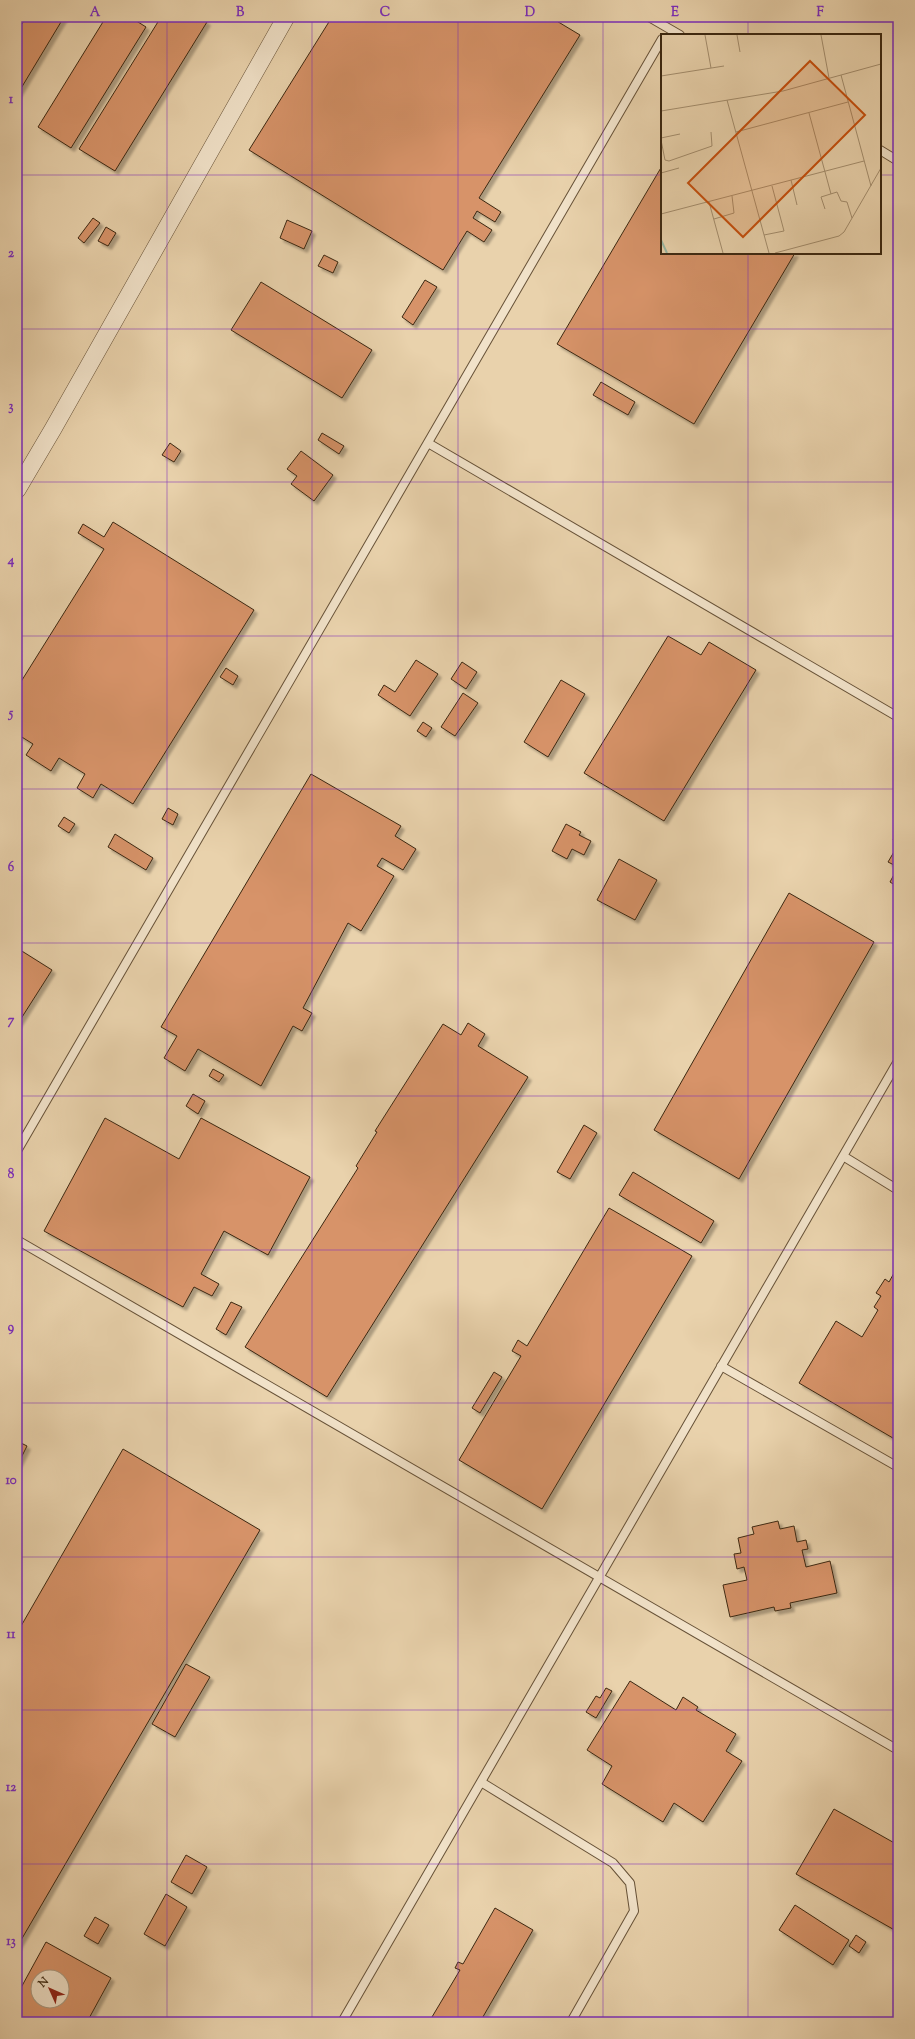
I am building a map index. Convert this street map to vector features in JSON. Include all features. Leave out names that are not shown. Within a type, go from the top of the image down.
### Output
[{"type":"street","points":[[17,490],[286,17]]},
{"type":"lane","points":[[649,17],[666,32]]},
{"type":"lane","points":[[17,1150],[661,41]]},
{"type":"lane","points":[[881,151],[898,161]]},
{"type":"lane","points":[[428,443],[898,717]]},
{"type":"lane","points":[[342,2022],[898,1061]]},
{"type":"lane","points":[[843,1156],[898,1190]]},
{"type":"lane","points":[[17,1240],[898,1750]]},
{"type":"lane","points":[[721,1366],[898,1467]]},
{"type":"lane","points":[[481,1782],[613,1863],[630,1883],[634,1911],[571,2022]]},
{"type":"building","points":[[26,17],[64,17],[17,95],[17,32]]},
{"type":"building","points":[[106,17],[130,17],[146,27],[71,148],[38,127]]},
{"type":"building","points":[[161,17],[199,17],[207,22],[115,171],[79,149]]},
{"type":"building","points":[[332,17],[550,17],[580,35],[479,198],[501,212],[495,222],[477,211],[473,218],[492,230],[484,242],[467,231],[443,270],[249,150]]},
{"type":"building","points":[[661,168],[661,254],[794,254],[694,424],[557,344]]},
{"type":"building","points":[[93,218],[100,223],[84,243],[78,238]]},
{"type":"building","points":[[287,220],[312,231],[304,249],[280,238]]},
{"type":"building","points":[[106,227],[116,233],[108,246],[98,241]]},
{"type":"building","points":[[324,255],[338,262],[333,273],[318,266]]},
{"type":"building","points":[[425,280],[437,287],[413,325],[402,317]]},
{"type":"building","points":[[261,282],[372,350],[342,398],[231,330]]},
{"type":"building","points":[[601,382],[635,402],[628,415],[593,395]]},
{"type":"building","points":[[322,433],[344,446],[339,454],[318,440]]},
{"type":"building","points":[[170,443],[181,451],[174,462],[162,455]]},
{"type":"building","points":[[301,451],[333,475],[314,501],[291,484],[297,476],[287,469]]},
{"type":"building","points":[[113,522],[254,610],[133,804],[101,784],[93,798],[77,788],[85,774],[59,758],[51,771],[26,755],[33,744],[17,734],[17,688],[104,549],[78,533],[83,524],[104,537]]},
{"type":"building","points":[[668,636],[701,655],[709,642],[756,670],[664,821],[584,773]]},
{"type":"building","points":[[416,660],[438,674],[410,716],[378,695],[384,685],[395,692]]},
{"type":"building","points":[[462,662],[477,672],[466,689],[451,679]]},
{"type":"building","points":[[226,668],[238,676],[233,685],[220,677]]},
{"type":"building","points":[[561,680],[585,694],[548,757],[524,742]]},
{"type":"building","points":[[463,693],[478,703],[455,736],[441,727]]},
{"type":"building","points":[[423,722],[432,728],[426,737],[417,731]]},
{"type":"building","points":[[311,774],[401,826],[395,836],[416,849],[403,870],[382,858],[377,866],[394,876],[361,931],[348,923],[303,1008],[312,1013],[302,1031],[293,1026],[261,1086],[198,1049],[185,1071],[164,1058],[177,1036],[161,1027]]},
{"type":"building","points":[[168,808],[178,814],[173,825],[162,819]]},
{"type":"building","points":[[64,817],[75,824],[69,833],[58,826]]},
{"type":"building","points":[[566,824],[581,832],[579,835],[591,841],[584,855],[572,849],[567,859],[552,851]]},
{"type":"building","points":[[898,831],[898,843],[893,840]]},
{"type":"building","points":[[115,834],[153,858],[146,870],[108,847]]},
{"type":"building","points":[[898,845],[898,867],[888,862]]},
{"type":"building","points":[[619,859],[657,880],[635,920],[597,900]]},
{"type":"building","points":[[898,867],[898,887],[890,882]]},
{"type":"building","points":[[789,893],[874,942],[739,1179],[654,1130]]},
{"type":"building","points":[[17,948],[52,970],[17,1025]]},
{"type":"building","points":[[468,1023],[485,1034],[478,1046],[528,1077],[327,1397],[245,1347],[358,1168],[356,1166],[377,1132],[375,1131],[443,1024],[461,1035]]},
{"type":"building","points":[[213,1069],[224,1075],[219,1082],[209,1076]]},
{"type":"building","points":[[193,1094],[205,1101],[198,1114],[186,1106]]},
{"type":"building","points":[[105,1118],[179,1159],[201,1118],[310,1177],[268,1255],[224,1231],[201,1274],[219,1284],[212,1296],[194,1287],[183,1307],[44,1231]]},
{"type":"building","points":[[584,1125],[597,1133],[570,1179],[557,1172]]},
{"type":"building","points":[[633,1172],[714,1221],[701,1243],[619,1195]]},
{"type":"building","points":[[609,1208],[692,1256],[542,1509],[459,1460],[521,1356],[512,1351],[518,1340],[527,1346]]},
{"type":"building","points":[[894,1273],[898,1275],[898,1441],[799,1383],[836,1321],[862,1337],[878,1310],[874,1307],[881,1296],[876,1293],[885,1279],[889,1282]]},
{"type":"building","points":[[231,1302],[242,1307],[226,1335],[216,1329]]},
{"type":"building","points":[[494,1372],[502,1377],[480,1413],[472,1408]]},
{"type":"building","points":[[17,1441],[27,1446],[18,1464],[17,1464]]},
{"type":"building","points":[[123,1449],[260,1530],[17,1947],[17,1633]]},
{"type":"building","points":[[778,1521],[780,1529],[794,1526],[797,1542],[806,1540],[808,1549],[802,1550],[806,1567],[830,1561],[837,1593],[790,1603],[791,1608],[775,1611],[774,1607],[730,1617],[723,1585],[747,1580],[744,1567],[737,1569],[734,1554],[741,1553],[738,1538],[754,1534],[752,1527]]},
{"type":"building","points":[[186,1664],[210,1677],[175,1737],[152,1724]]},
{"type":"building","points":[[630,1681],[676,1710],[683,1697],[698,1707],[696,1710],[736,1734],[726,1751],[742,1761],[703,1822],[674,1803],[663,1822],[602,1784],[612,1766],[587,1750]]},
{"type":"building","points":[[606,1688],[612,1691],[596,1718],[586,1712],[596,1696],[600,1698]]},
{"type":"building","points":[[834,1809],[898,1845],[898,1932],[796,1874]]},
{"type":"building","points":[[186,1855],[207,1867],[192,1894],[171,1882]]},
{"type":"building","points":[[166,1894],[187,1907],[165,1946],[144,1934]]},
{"type":"building","points":[[795,1905],[849,1940],[833,1965],[779,1930]]},
{"type":"building","points":[[495,1908],[533,1930],[480,2022],[429,2022],[460,1970],[455,1968],[458,1962],[463,1964]]},
{"type":"building","points":[[95,1917],[109,1925],[98,1944],[84,1936]]},
{"type":"building","points":[[856,1935],[866,1942],[859,1953],[849,1946]]},
{"type":"building","points":[[46,1942],[111,1978],[87,2022],[17,2022],[17,1995],[30,1971],[30,2009],[70,2009],[70,1969],[31,1969]]}]
